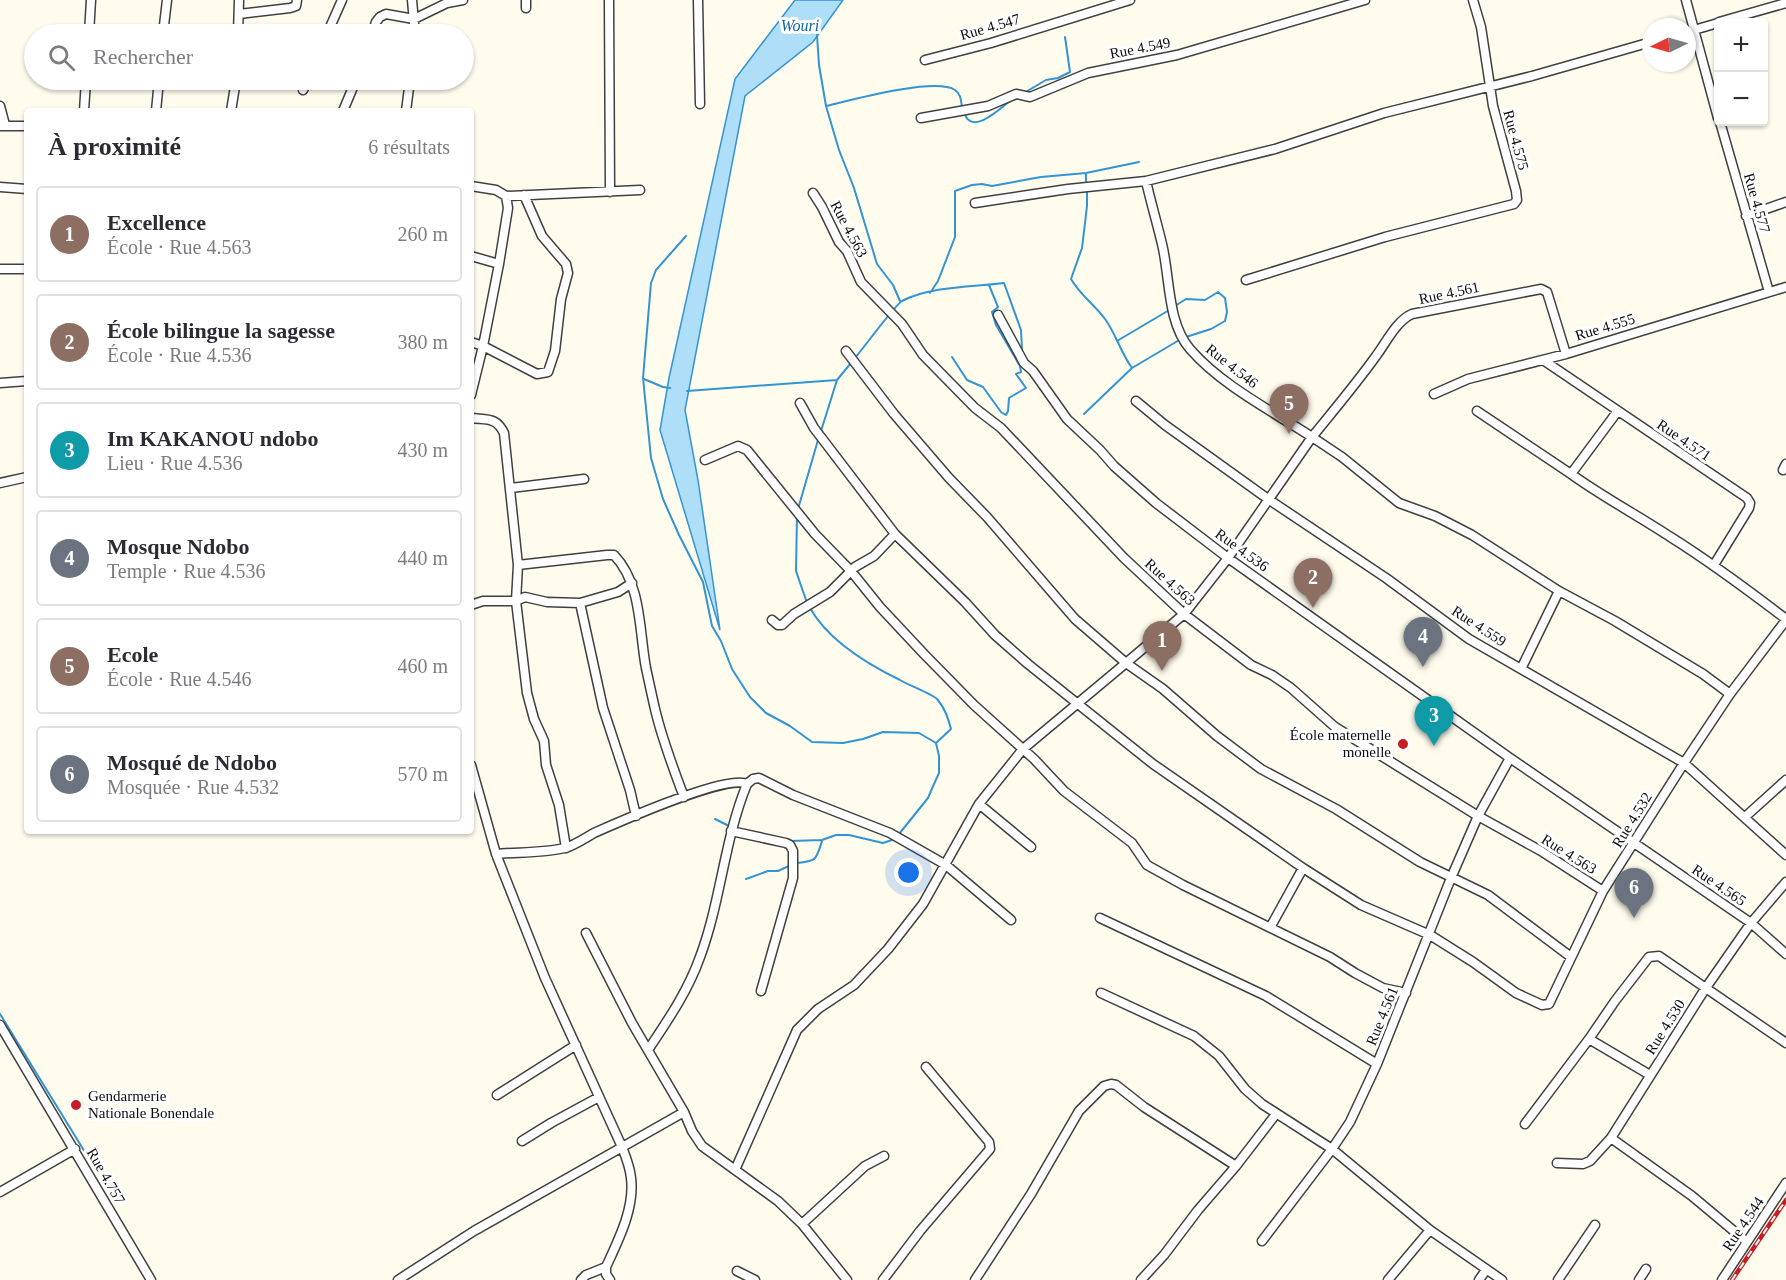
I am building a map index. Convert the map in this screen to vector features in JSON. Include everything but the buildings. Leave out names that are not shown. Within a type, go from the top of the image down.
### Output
[{"type":"street","points":[[90,24],[91,0]]},
{"type":"street","points":[[164,24],[167,0]]},
{"type":"street","points":[[238,24],[239,0]]},
{"type":"street","points":[[239,14],[290,8],[296,6],[297,0]]},
{"type":"street","points":[[331,24],[342,0]]},
{"type":"street","points":[[412,0],[414,24]]},
{"type":"street","points":[[375,24],[380,17],[386,14],[414,19],[447,3],[463,0]]},
{"type":"street","points":[[609,0],[610,192]]},
{"type":"street","points":[[698,0],[700,104]]},
{"type":"street","name":"Rue 4.547","points":[[925,60],[991,43],[1130,0]]},
{"type":"street","name":"Rue 4.549","points":[[921,118],[981,108],[1016,94],[1030,97],[1088,73],[1177,55],[1365,0]]},
{"type":"street","name":"Rue 4.575","points":[[1246,280],[1374,240],[1514,204],[1517,200],[1489,87],[1481,27],[1473,0]]},
{"type":"street","name":"Rue 4.577","points":[[1686,0],[1688,18]]},
{"type":"street","points":[[1736,18],[1786,3]]},
{"type":"street","points":[[1696,29],[1714,24]]},
{"type":"street","points":[[975,203],[1068,189],[1146,181],[1275,148],[1384,113],[1489,87],[1642,44]]},
{"type":"street","name":"Rue 4.577","points":[[1696,49],[1714,105]]},
{"type":"street","points":[[84,108],[85,90]]},
{"type":"street","points":[[156,108],[158,90]]},
{"type":"street","points":[[231,108],[234,90]]},
{"type":"street","points":[[344,108],[352,90]]},
{"type":"street","points":[[406,108],[409,90]]},
{"type":"street","points":[[0,106],[2,125],[24,126]]},
{"type":"street","name":"Rue 4.577","points":[[1721,126],[1769,292]]},
{"type":"street","name":"Rue 4.546","points":[[1146,181],[1163,245],[1170,297],[1180,332],[1188,348],[1218,375],[1342,458],[1399,502],[1435,516],[1472,535],[1560,591],[1703,674],[1730,694]]},
{"type":"street","points":[[474,186],[496,190],[506,196],[640,190]]},
{"type":"street","points":[[0,187],[24,189]]},
{"type":"street","name":"Rue 4.563","points":[[813,193],[838,242],[847,251],[861,282],[902,324],[923,355],[975,408],[1001,428],[1116,550],[1184,614],[1251,664],[1291,688],[1335,727],[1603,891]]},
{"type":"street","points":[[474,343],[537,374],[548,372],[555,351],[561,299],[568,273],[566,264],[542,236],[524,195]]},
{"type":"street","points":[[474,383],[499,264],[508,208],[506,196]]},
{"type":"street","points":[[1746,216],[1786,202]]},
{"type":"street","points":[[474,257],[499,264]]},
{"type":"street","points":[[0,269],[24,269]]},
{"type":"street","name":"Rue 4.555","points":[[1434,394],[1468,379],[1566,354],[1786,287]]},
{"type":"street","name":"Rue 4.561","points":[[1312,437],[1391,335],[1407,316],[1412,314],[1541,289],[1547,292],[1566,354]]},
{"type":"street","name":"Rue 4.536","points":[[998,315],[1024,363],[1033,371],[1078,430],[1156,503],[1228,558],[1634,843]]},
{"type":"street","points":[[846,351],[894,414],[949,478],[987,517],[1075,620],[1126,663],[1163,689],[1208,729],[1261,769],[1336,809],[1451,878],[1488,895],[1571,957]]},
{"type":"street","name":"Rue 4.571","points":[[1543,360],[1747,498],[1750,502],[1749,508],[1714,565]]},
{"type":"street","points":[[0,383],[24,381]]},
{"type":"street","name":"Rue 4.559","points":[[1136,401],[1165,425],[1268,499],[1386,578],[1469,639],[1684,763]]},
{"type":"street","points":[[800,403],[814,428],[895,534],[966,602],[995,635],[1153,764],[1303,868],[1361,905],[1430,935]]},
{"type":"street","points":[[1477,411],[1598,494],[1714,565],[1786,619]]},
{"type":"street","points":[[1571,474],[1617,412]]},
{"type":"street","points":[[474,418],[494,420],[504,433],[518,565],[516,601],[527,693],[534,719],[544,741],[546,765],[559,805],[566,848]]},
{"type":"street","points":[[735,1170],[797,1030],[818,1009],[854,985],[888,949],[923,904],[979,804],[1023,749],[1184,614],[1228,558],[1312,437]]},
{"type":"street","points":[[705,460],[732,447],[742,446],[767,473],[814,534],[924,654],[1064,791],[1132,843],[1147,865],[1183,885],[1271,926],[1383,988],[1406,993]]},
{"type":"street","points":[[0,483],[24,478]]},
{"type":"street","points":[[511,488],[584,479]]},
{"type":"street","points":[[772,620],[782,625],[794,614],[830,592],[850,571],[874,556],[895,534]]},
{"type":"street","points":[[518,565],[614,555],[619,561],[632,583],[656,713],[684,797]]},
{"type":"street","points":[[474,604],[483,601],[516,601],[525,597],[547,602],[580,603],[618,592],[632,583]]},
{"type":"street","points":[[1521,669],[1560,591]]},
{"type":"street","points":[[580,603],[603,708],[630,790],[636,816]]},
{"type":"street","name":"Rue 4.532","points":[[1430,935],[1516,993],[1542,1005],[1549,1004],[1603,891],[1730,694],[1786,619]]},
{"type":"street","name":"Rue 4.561","points":[[1100,918],[1266,996],[1377,1064],[1451,878],[1478,816],[1510,758]]},
{"type":"street","points":[[1684,763],[1786,855]]},
{"type":"street","points":[[474,776],[496,854],[545,978],[622,1147],[632,1181],[628,1211],[606,1267],[606,1274],[610,1280]]},
{"type":"street","points":[[648,1050],[680,1002],[700,957],[714,907],[730,831],[747,784],[753,779],[759,778],[794,795],[890,833],[946,865],[1011,920]]},
{"type":"street","points":[[1745,817],[1786,780]]},
{"type":"street","points":[[496,854],[566,848],[684,797],[732,782],[741,781],[747,784]]},
{"type":"street","points":[[979,804],[1030,846]]},
{"type":"street","points":[[730,831],[786,843],[793,851],[793,878],[761,991]]},
{"type":"street","name":"Rue 4.565","points":[[1634,843],[1751,923],[1786,954]]},
{"type":"street","points":[[1271,926],[1303,868]]},
{"type":"street","name":"Rue 4.530","points":[[1557,1163],[1575,1164],[1590,1161],[1611,1138],[1705,989],[1751,923],[1786,882]]},
{"type":"street","points":[[586,933],[632,1023],[702,1146],[778,1202],[802,1224],[847,1280]]},
{"type":"street","points":[[1525,1124],[1649,957],[1659,956],[1786,1042]]},
{"type":"street","points":[[1101,993],[1194,1035],[1219,1056],[1245,1089],[1276,1114],[1332,1149],[1431,1230],[1502,1280]]},
{"type":"street","name":"Rue 4.757","points":[[0,1025],[151,1280]]},
{"type":"street","points":[[1589,1039],[1650,1075]]},
{"type":"street","points":[[497,1095],[576,1045]]},
{"type":"street","points":[[1262,1241],[1350,1122],[1377,1064]]},
{"type":"street","points":[[883,1280],[920,1231],[990,1149],[989,1142],[926,1067]]},
{"type":"street","points":[[975,1280],[1031,1194],[1079,1111],[1104,1086],[1116,1085],[1144,1107],[1236,1166]]},
{"type":"street","points":[[522,1141],[599,1097]]},
{"type":"street","points":[[398,1280],[474,1231],[684,1112]]},
{"type":"street","points":[[1141,1280],[1164,1255],[1276,1114]]},
{"type":"street","points":[[1611,1138],[1692,1196],[1747,1242]]},
{"type":"street","points":[[0,1192],[75,1149]]},
{"type":"street","points":[[802,1224],[865,1167],[884,1156]]},
{"type":"street","name":"Rue 4.544","points":[[1722,1280],[1786,1183]]},
{"type":"street","points":[[1558,1280],[1595,1225]]},
{"type":"street","points":[[1388,1280],[1431,1230]]},
{"type":"street","points":[[581,1280],[586,1275],[606,1267]]},
{"type":"street","points":[[1639,1280],[1646,1269]]},
{"type":"street","points":[[1479,1280],[1486,1270]]},
{"type":"street","points":[[737,1271],[755,1280]]},
{"type":"water","name":"Wouri","points":[[795,0],[843,0],[813,42],[745,96],[685,410],[698,480],[720,630],[660,430],[669,378],[735,79]]},
{"type":"waterway","points":[[817,35],[826,106],[839,150],[854,188],[877,264],[893,285],[900,301]]},
{"type":"waterway","points":[[1024,93],[1046,80],[1058,78],[1070,72],[1065,37]]},
{"type":"waterway","points":[[826,106],[892,91],[930,86],[955,90],[960,96],[962,107]]},
{"type":"waterway","points":[[964,112],[968,119],[979,122],[1011,100]]},
{"type":"waterway","points":[[930,293],[938,281],[955,237],[955,191],[972,185],[992,186],[1041,177],[1086,173],[1139,162]]},
{"type":"waterway","points":[[1086,173],[1086,185]]},
{"type":"waterway","points":[[1087,191],[1082,248],[1071,279],[1105,319],[1132,368]]},
{"type":"waterway","points":[[686,236],[656,270],[651,283],[643,378],[651,458],[663,499],[703,582],[712,626],[721,641],[732,669],[750,697],[766,713],[790,726],[812,742],[843,743],[883,732],[919,733],[936,743],[939,756],[939,773],[928,798],[895,839],[883,843],[849,835],[836,835],[822,840],[791,841]]},
{"type":"waterway","points":[[854,359],[902,301],[926,292],[1004,283],[1021,330],[1022,350]]},
{"type":"waterway","points":[[989,285],[998,307],[992,312],[996,325],[1020,366]]},
{"type":"waterway","points":[[1175,306],[1186,299],[1205,300],[1218,292],[1225,298],[1227,312],[1225,321],[1211,329],[1186,337]]},
{"type":"waterway","points":[[1117,341],[1171,309]]},
{"type":"waterway","points":[[1084,414],[1132,368],[1181,339]]},
{"type":"waterway","points":[[952,357],[967,380],[983,387],[1001,412],[1006,415],[1009,398],[1026,388],[1016,374],[1021,372],[1022,364]]},
{"type":"waterway","points":[[821,431],[837,380],[851,363]]},
{"type":"waterway","points":[[644,379],[670,388]]},
{"type":"waterway","points":[[687,391],[837,380]]},
{"type":"waterway","points":[[798,509],[818,440]]},
{"type":"waterway","points":[[797,514],[796,571],[807,603]]},
{"type":"waterway","points":[[810,608],[827,630],[849,650],[937,699],[951,729],[936,743]]},
{"type":"waterway","points":[[715,819],[731,827]]},
{"type":"waterway","points":[[797,863],[815,858],[822,841]]},
{"type":"waterway","points":[[746,879],[768,871],[778,871],[791,865]]},
{"type":"waterway","points":[[0,1014],[96,1170]]},
{"type":"railway","points":[[1732,1280],[1786,1200]]},
{"type":"place","name":"Ecole","points":[[1289,434]]},
{"type":"place","name":"École bilingue la sagesse","points":[[1313,608]]},
{"type":"place","name":"Mosque Ndobo","points":[[1423,667]]},
{"type":"place","name":"Excellence","points":[[1162,671]]},
{"type":"place","name":"École maternelle monelle","points":[[1403,744]]},
{"type":"place","name":"Im KAKANOU ndobo","points":[[1434,746]]},
{"type":"place","name":"Mosqué de Ndobo","points":[[1634,918]]},
{"type":"place","name":"Gendarmerie Nationale Bonendale","points":[[76,1105]]}]
